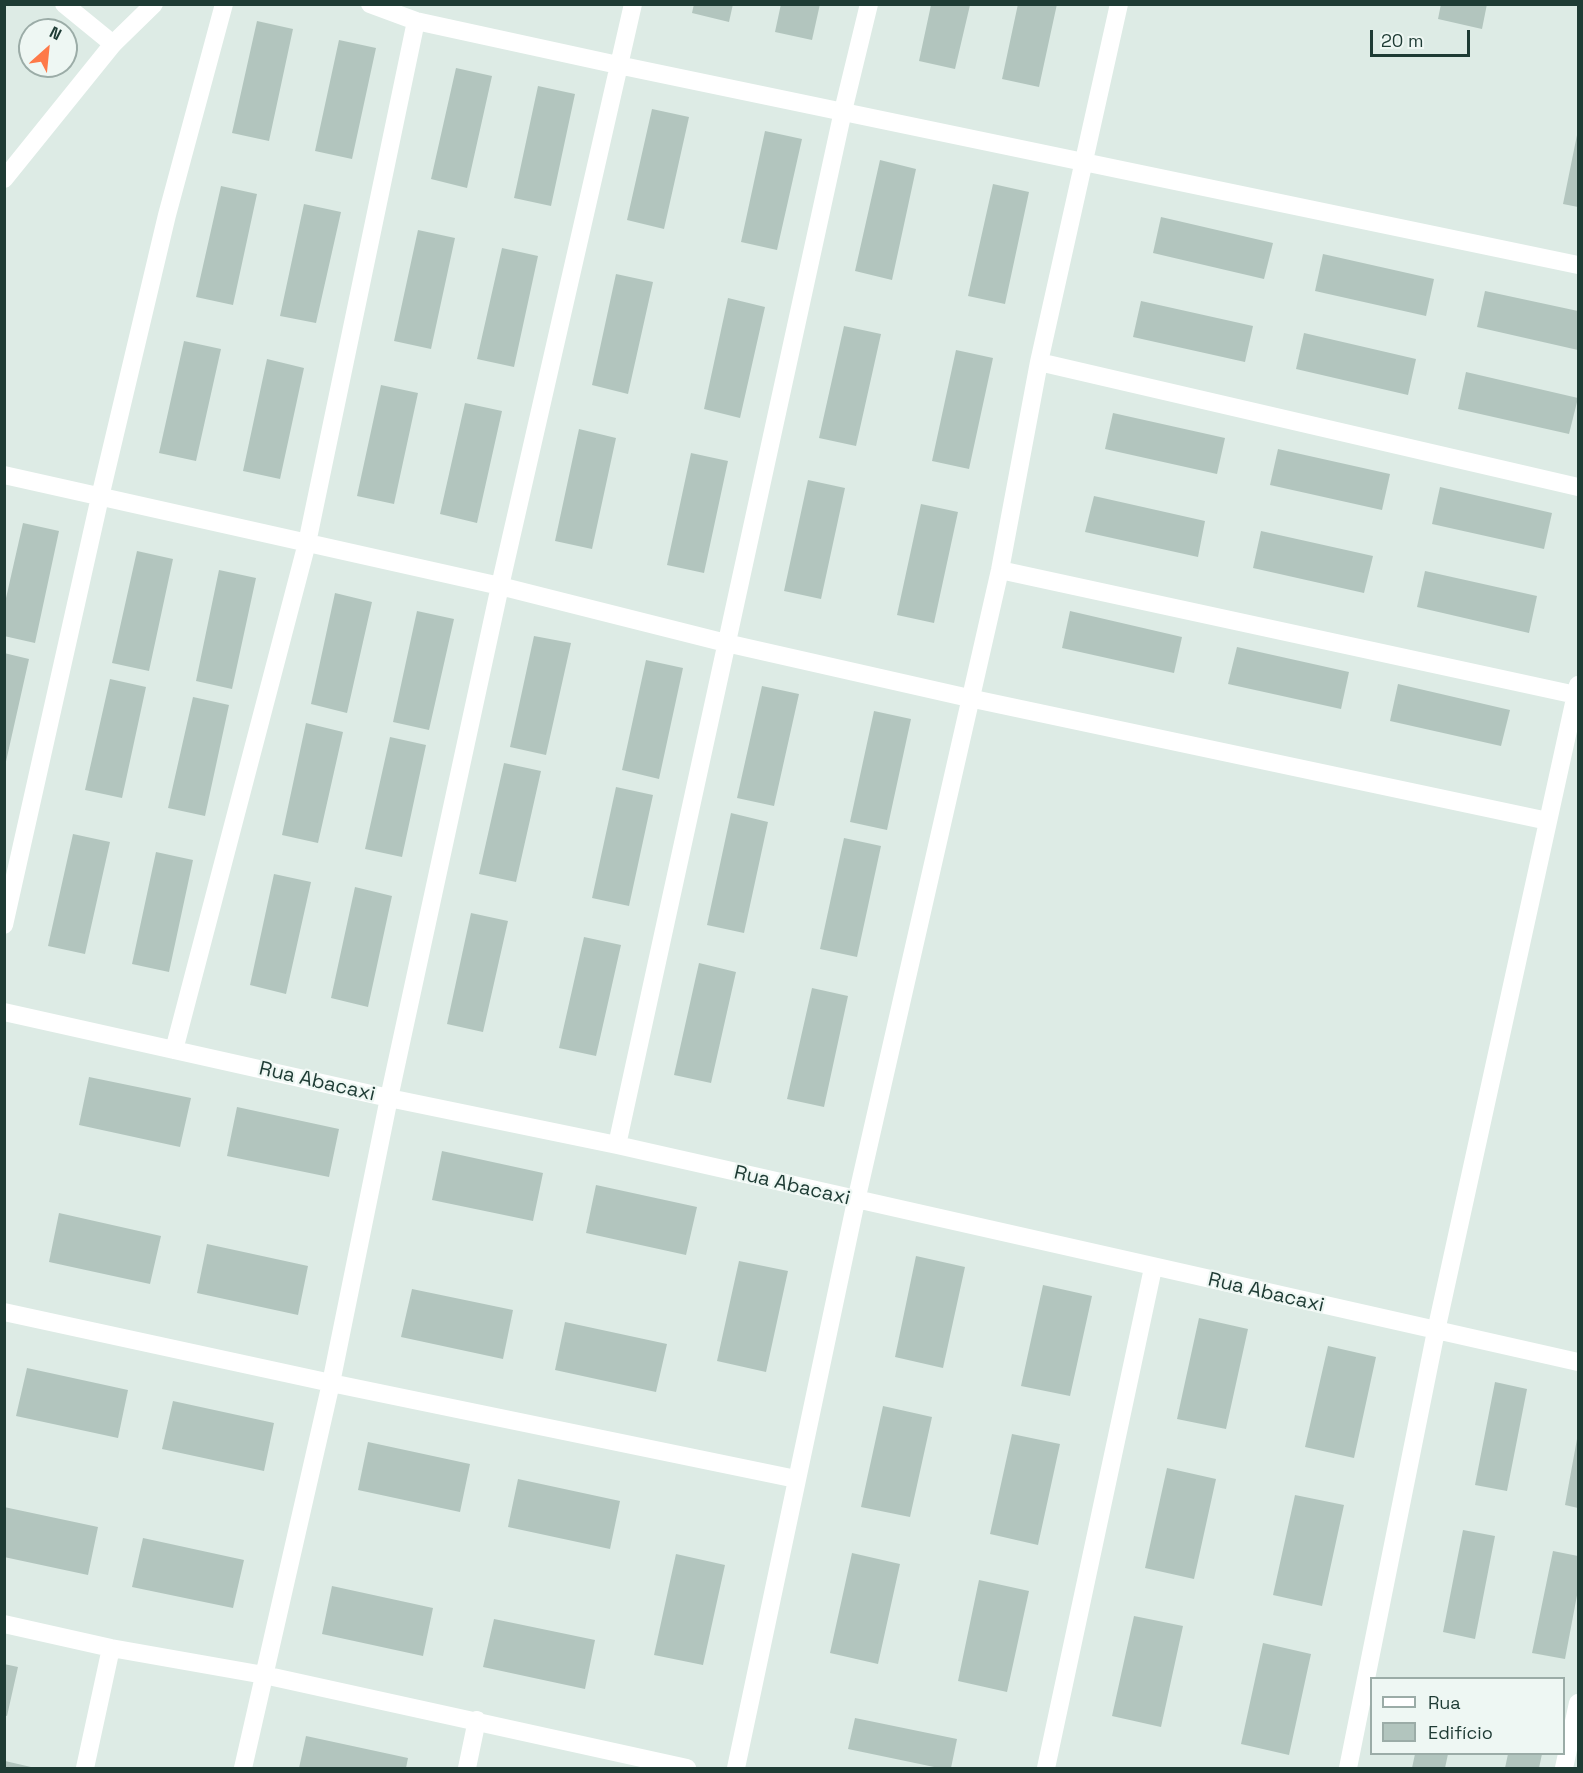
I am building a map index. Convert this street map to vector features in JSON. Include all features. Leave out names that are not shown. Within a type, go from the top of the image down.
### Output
[{"type":"street","points":[[64,4],[113,44]]},
{"type":"street","points":[[4,179],[113,44],[154,4]]},
{"type":"street","points":[[4,926],[100,497],[167,215],[224,4]]},
{"type":"street","points":[[370,4],[416,21],[618,65],[1578,265]]},
{"type":"street","points":[[243,1768],[331,1383],[389,1098],[500,585],[633,4]]},
{"type":"street","points":[[617,1145],[843,111],[869,4]]},
{"type":"street","points":[[736,1768],[856,1202],[1000,570],[1039,362],[1119,4]]},
{"type":"street","points":[[174,1050],[307,543],[416,21]]},
{"type":"street","points":[[1039,362],[1578,487]]},
{"type":"street","points":[[4,476],[500,585],[726,643],[969,698],[1548,821]]},
{"type":"street","points":[[1000,570],[1577,690],[1436,1330],[1348,1768]]},
{"type":"street","name":"Rua Abacaxi","points":[[4,1012],[389,1098],[617,1145],[856,1202],[1578,1362]]},
{"type":"street","points":[[1046,1768],[1153,1268]]},
{"type":"street","points":[[4,1312],[331,1383],[796,1479]]},
{"type":"street","points":[[4,1624],[111,1648],[264,1675],[687,1768]]},
{"type":"street","points":[[85,1768],[111,1648]]},
{"type":"street","points":[[1564,1768],[1578,1703]]},
{"type":"street","points":[[467,1768],[477,1720]]},
{"type":"building","points":[[694,4],[733,4],[729,22],[692,13]]},
{"type":"building","points":[[781,4],[820,4],[812,40],[775,32]]},
{"type":"building","points":[[1018,4],[1057,4],[1039,87],[1002,79]]},
{"type":"building","points":[[1441,4],[1487,4],[1482,29],[1438,19]]},
{"type":"building","points":[[931,5],[970,5],[955,69],[919,61]]},
{"type":"building","points":[[257,21],[293,29],[269,141],[232,133]]},
{"type":"building","points":[[339,40],[376,48],[352,159],[315,151]]},
{"type":"building","points":[[456,68],[492,76],[467,188],[431,179]]},
{"type":"building","points":[[538,86],[575,94],[551,206],[514,198]]},
{"type":"building","points":[[652,109],[689,117],[664,229],[627,220]]},
{"type":"building","points":[[765,131],[802,139],[777,250],[741,242]]},
{"type":"building","points":[[1578,135],[1578,207],[1563,204]]},
{"type":"building","points":[[880,160],[916,169],[892,280],[855,271]]},
{"type":"building","points":[[993,184],[1029,192],[1005,304],[968,296]]},
{"type":"building","points":[[221,186],[257,194],[233,305],[196,297]]},
{"type":"building","points":[[304,204],[341,212],[316,323],[280,316]]},
{"type":"building","points":[[1161,217],[1273,243],[1264,279],[1153,253]]},
{"type":"building","points":[[418,230],[455,238],[431,349],[394,341]]},
{"type":"building","points":[[502,248],[538,256],[514,367],[477,359]]},
{"type":"building","points":[[1323,254],[1434,279],[1426,316],[1315,291]]},
{"type":"building","points":[[616,274],[653,282],[628,394],[592,385]]},
{"type":"building","points":[[1485,291],[1578,311],[1578,350],[1477,327]]},
{"type":"building","points":[[728,298],[765,307],[740,418],[704,409]]},
{"type":"building","points":[[1141,301],[1253,326],[1245,362],[1133,337]]},
{"type":"building","points":[[844,326],[881,334],[856,446],[819,438]]},
{"type":"building","points":[[1304,333],[1416,359],[1408,395],[1296,369]]},
{"type":"building","points":[[184,341],[221,349],[196,461],[159,453]]},
{"type":"building","points":[[956,350],[993,358],[969,469],[932,461]]},
{"type":"building","points":[[267,359],[304,368],[280,479],[243,471]]},
{"type":"building","points":[[1466,372],[1578,398],[1569,434],[1458,409]]},
{"type":"building","points":[[381,385],[418,393],[394,504],[357,496]]},
{"type":"building","points":[[465,403],[502,411],[477,523],[440,514]]},
{"type":"building","points":[[1113,413],[1225,438],[1217,474],[1105,449]]},
{"type":"building","points":[[579,429],[616,438],[592,549],[555,541]]},
{"type":"building","points":[[1278,449],[1390,474],[1382,510],[1270,485]]},
{"type":"building","points":[[691,453],[728,461],[704,573],[667,565]]},
{"type":"building","points":[[808,480],[845,488],[821,599],[784,591]]},
{"type":"building","points":[[1440,487],[1552,513],[1544,549],[1432,524]]},
{"type":"building","points":[[1094,496],[1205,521],[1198,557],[1085,532]]},
{"type":"building","points":[[921,504],[958,512],[934,623],[897,615]]},
{"type":"building","points":[[23,523],[59,531],[35,643],[4,636],[4,607]]},
{"type":"building","points":[[1261,531],[1373,556],[1364,593],[1253,568]]},
{"type":"building","points":[[137,551],[173,559],[149,671],[112,663]]},
{"type":"building","points":[[219,570],[256,578],[232,689],[196,681]]},
{"type":"building","points":[[1425,571],[1537,596],[1529,633],[1417,607]]},
{"type":"building","points":[[335,593],[372,602],[347,713],[311,704]]},
{"type":"building","points":[[417,611],[454,619],[429,730],[393,722]]},
{"type":"building","points":[[1070,611],[1182,637],[1174,673],[1062,648]]},
{"type":"building","points":[[534,636],[571,643],[546,755],[510,747]]},
{"type":"building","points":[[1237,647],[1349,672],[1341,709],[1228,684]]},
{"type":"building","points":[[4,653],[29,659],[5,766],[4,766]]},
{"type":"building","points":[[646,660],[683,668],[659,779],[622,770]]},
{"type":"building","points":[[110,679],[146,687],[122,798],[85,790]]},
{"type":"building","points":[[1398,684],[1510,710],[1501,746],[1390,721]]},
{"type":"building","points":[[762,686],[799,694],[774,806],[737,798]]},
{"type":"building","points":[[193,697],[229,705],[205,816],[168,808]]},
{"type":"building","points":[[874,711],[911,719],[887,830],[850,822]]},
{"type":"building","points":[[306,723],[343,732],[318,843],[282,835]]},
{"type":"building","points":[[390,737],[426,745],[402,857],[365,849]]},
{"type":"building","points":[[504,763],[541,771],[516,882],[479,874]]},
{"type":"building","points":[[616,787],[653,795],[629,906],[592,898]]},
{"type":"building","points":[[731,813],[768,822],[744,933],[707,925]]},
{"type":"building","points":[[73,834],[110,842],[85,954],[48,946]]},
{"type":"building","points":[[844,838],[881,846],[857,957],[820,949]]},
{"type":"building","points":[[156,852],[193,860],[169,972],[132,964]]},
{"type":"building","points":[[274,874],[311,882],[286,994],[250,985]]},
{"type":"building","points":[[355,887],[392,896],[368,1007],[331,998]]},
{"type":"building","points":[[471,913],[508,921],[483,1032],[447,1024]]},
{"type":"building","points":[[584,937],[621,945],[596,1056],[559,1048]]},
{"type":"building","points":[[699,963],[736,972],[711,1083],[674,1075]]},
{"type":"building","points":[[812,988],[848,996],[824,1107],[787,1099]]},
{"type":"building","points":[[89,1077],[191,1098],[180,1147],[79,1125]]},
{"type":"building","points":[[237,1107],[339,1129],[329,1177],[227,1156]]},
{"type":"building","points":[[442,1151],[543,1173],[533,1221],[432,1200]]},
{"type":"building","points":[[596,1185],[697,1207],[686,1255],[586,1233]]},
{"type":"building","points":[[59,1213],[161,1236],[150,1284],[49,1262]]},
{"type":"building","points":[[207,1244],[308,1266],[298,1315],[197,1293]]},
{"type":"building","points":[[916,1256],[965,1267],[943,1368],[895,1357]]},
{"type":"building","points":[[739,1261],[788,1271],[766,1372],[717,1361]]},
{"type":"building","points":[[1043,1285],[1092,1296],[1070,1396],[1021,1386]]},
{"type":"building","points":[[412,1289],[513,1310],[503,1359],[401,1337]]},
{"type":"building","points":[[1199,1318],[1248,1329],[1226,1429],[1177,1419]]},
{"type":"building","points":[[565,1322],[667,1344],[656,1392],[555,1370]]},
{"type":"building","points":[[1328,1346],[1376,1357],[1354,1458],[1305,1447]]},
{"type":"building","points":[[27,1368],[128,1390],[118,1438],[16,1416]]},
{"type":"building","points":[[1495,1382],[1527,1389],[1507,1491],[1475,1485]]},
{"type":"building","points":[[173,1401],[274,1423],[264,1471],[162,1449]]},
{"type":"building","points":[[883,1406],[932,1417],[910,1517],[861,1507]]},
{"type":"building","points":[[1012,1434],[1060,1444],[1038,1545],[990,1534]]},
{"type":"building","points":[[1578,1439],[1578,1508],[1565,1505]]},
{"type":"building","points":[[368,1442],[470,1464],[460,1512],[358,1490]]},
{"type":"building","points":[[1167,1468],[1216,1479],[1194,1579],[1145,1568]]},
{"type":"building","points":[[518,1479],[620,1501],[610,1549],[508,1527]]},
{"type":"building","points":[[1295,1495],[1344,1505],[1322,1606],[1273,1595]]},
{"type":"building","points":[[4,1507],[98,1527],[88,1575],[4,1557]]},
{"type":"building","points":[[1463,1530],[1495,1536],[1475,1639],[1443,1632]]},
{"type":"building","points":[[143,1538],[244,1560],[233,1608],[132,1587]]},
{"type":"building","points":[[1553,1551],[1578,1556],[1578,1590],[1565,1659],[1532,1653]]},
{"type":"building","points":[[852,1553],[900,1564],[878,1664],[830,1653]]},
{"type":"building","points":[[676,1554],[725,1565],[703,1665],[654,1655]]},
{"type":"building","points":[[979,1580],[1029,1591],[1007,1692],[958,1681]]},
{"type":"building","points":[[332,1586],[433,1608],[423,1656],[322,1634]]},
{"type":"building","points":[[1134,1616],[1183,1626],[1161,1727],[1112,1716]]},
{"type":"building","points":[[494,1619],[595,1640],[585,1689],[483,1667]]},
{"type":"building","points":[[1263,1643],[1311,1654],[1289,1755],[1241,1744]]},
{"type":"building","points":[[4,1664],[18,1667],[7,1716],[4,1715]]},
{"type":"building","points":[[855,1718],[957,1739],[951,1768],[939,1768],[848,1749]]},
{"type":"building","points":[[306,1736],[408,1758],[406,1768],[299,1768]]},
{"type":"building","points":[[1415,1755],[1448,1755],[1445,1768],[1412,1768]]},
{"type":"building","points":[[1508,1755],[1542,1755],[1539,1768],[1505,1768]]},
{"type":"building","points":[[5,1761],[31,1767],[5,1768]]}]
